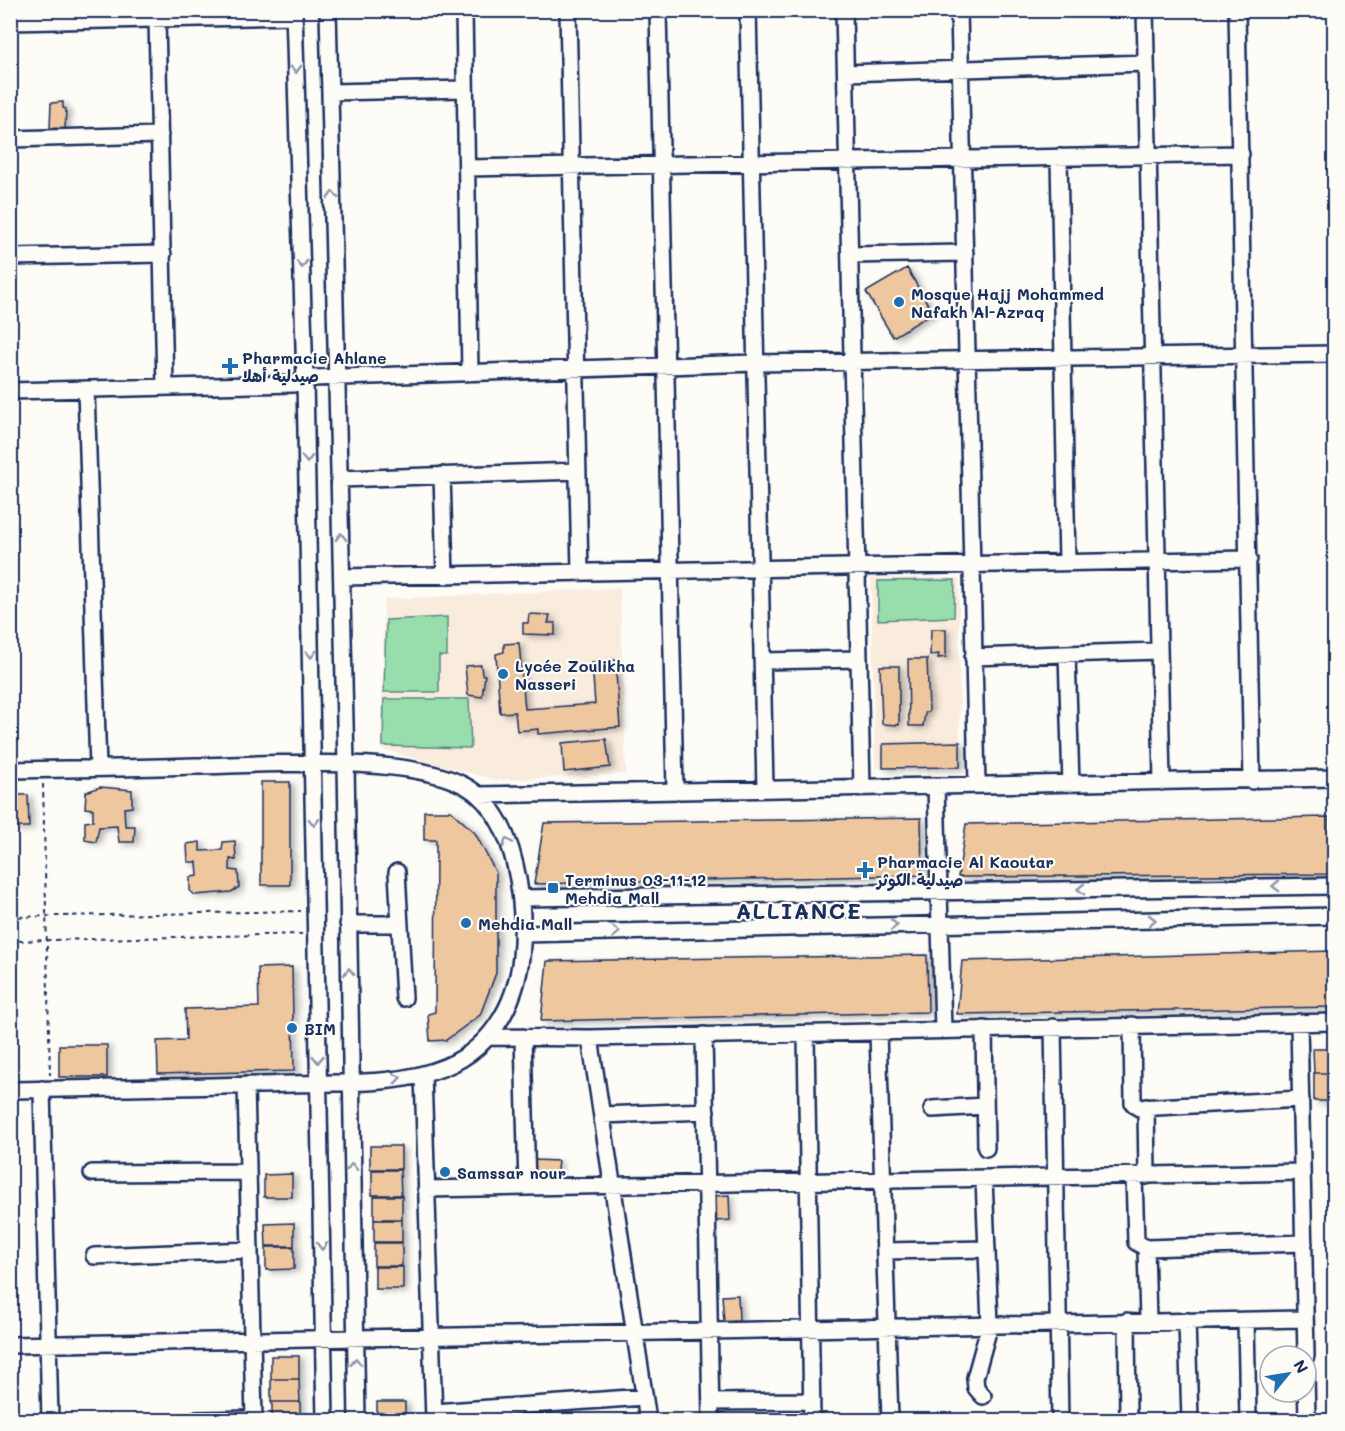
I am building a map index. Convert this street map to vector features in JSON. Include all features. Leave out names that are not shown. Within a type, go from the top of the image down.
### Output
[{"type":"street","points":[[328,10],[346,764],[357,1420]]},
{"type":"street","points":[[464,10],[470,373]]},
{"type":"street","points":[[568,10],[580,573]]},
{"type":"street","points":[[658,10],[675,790]]},
{"type":"street","points":[[748,10],[765,789]]},
{"type":"street","points":[[844,10],[862,788]]},
{"type":"street","points":[[959,10],[968,361],[970,565],[978,785]]},
{"type":"street","points":[[1145,10],[1162,782]]},
{"type":"street","points":[[1238,10],[1252,781]]},
{"type":"street","points":[[10,22],[294,13],[314,764],[325,1420]]},
{"type":"street","points":[[157,19],[165,387]]},
{"type":"street","points":[[846,73],[1146,63]]},
{"type":"street","points":[[331,93],[465,89]]},
{"type":"street","points":[[10,139],[160,135]]},
{"type":"street","points":[[467,168],[1241,154]]},
{"type":"street","points":[[1059,157],[1067,563]]},
{"type":"street","points":[[850,255],[965,253]]},
{"type":"street","points":[[10,257],[163,254]]},
{"type":"street","points":[[10,391],[293,384],[305,380],[337,378],[575,368],[1335,354]]},
{"type":"street","points":[[86,389],[98,768]]},
{"type":"street","points":[[340,478],[578,471]]},
{"type":"street","points":[[442,475],[446,576]]},
{"type":"street","points":[[342,577],[1249,559]]},
{"type":"street","points":[[973,657],[1158,651]]},
{"type":"street","points":[[1067,654],[1071,784]]},
{"type":"street","points":[[763,661],[859,658]]},
{"type":"street","points":[[10,770],[346,764],[405,769],[429,774],[462,785],[478,795],[493,814],[508,843],[521,898],[522,934],[522,957],[506,1014],[489,1037],[448,1066],[423,1074],[351,1082],[10,1090]]},
{"type":"street","points":[[478,795],[1335,778]]},
{"type":"street","points":[[936,786],[943,1030]]},
{"type":"street","points":[[397,872],[404,998]]},
{"type":"street","points":[[521,898],[1335,885]]},
{"type":"street","points":[[522,934],[1335,916]]},
{"type":"street","points":[[348,924],[400,924]]},
{"type":"street","points":[[1299,1022],[1306,1344]]},
{"type":"street","points":[[489,1037],[590,1038],[1335,1022]]},
{"type":"street","points":[[1132,1025],[1133,1103],[1139,1108],[1301,1099]]},
{"type":"street","points":[[1053,1027],[1060,1420]]},
{"type":"street","points":[[984,1029],[986,1148]]},
{"type":"street","points":[[878,1032],[881,1180],[889,1326],[890,1420]]},
{"type":"street","points":[[806,1034],[812,1420]]},
{"type":"street","points":[[704,1035],[711,1420]]},
{"type":"street","points":[[523,1037],[527,1187]]},
{"type":"street","points":[[590,1038],[610,1185],[648,1420]]},
{"type":"street","points":[[423,1074],[434,1416],[644,1397]]},
{"type":"street","points":[[196,1420],[254,1420],[246,1085]]},
{"type":"street","points":[[46,1089],[50,1420]]},
{"type":"street","points":[[932,1109],[986,1106]]},
{"type":"street","points":[[1146,1107],[1136,1242],[1146,1248],[1304,1243]]},
{"type":"street","points":[[602,1115],[706,1111]]},
{"type":"street","points":[[92,1173],[248,1172]]},
{"type":"street","points":[[426,1189],[1302,1172]]},
{"type":"street","points":[[983,1396],[976,1388],[975,1378],[990,1324],[984,1179]]},
{"type":"street","points":[[1146,1248],[1148,1321]]},
{"type":"street","points":[[885,1251],[987,1249]]},
{"type":"street","points":[[94,1256],[250,1250]]},
{"type":"street","points":[[10,1345],[710,1329],[1305,1319]]},
{"type":"street","points":[[1246,1320],[1248,1420]]},
{"type":"street","points":[[1127,1321],[1128,1420]]},
{"type":"street","points":[[1187,1321],[1190,1420]]},
{"type":"street","points":[[711,1402],[812,1401]]},
{"type":"street","points":[[1307,1404],[1307,1420]]},
{"type":"path","points":[[43,769],[47,940],[46,1089]]},
{"type":"path","points":[[10,917],[316,911]]},
{"type":"path","points":[[10,941],[316,934]]},
{"type":"shaded area","points":[[871,578],[959,578],[960,767],[875,768]]},
{"type":"shaded area","name":"Lycée Zoulikha Nasseri","points":[[620,588],[626,774],[496,780],[381,749],[384,599]]},
{"type":"green space","points":[[955,580],[954,617],[878,620],[878,581]]},
{"type":"green space","points":[[447,617],[447,656],[439,656],[439,692],[384,692],[386,620]]},
{"type":"green space","points":[[384,699],[469,699],[471,748],[383,746]]},
{"type":"building","points":[[63,102],[63,108],[66,109],[65,129],[50,128],[51,103]]},
{"type":"building","name":"Mosque Hajj Mohammed Nafakh Al-Azraq","points":[[907,268],[933,313],[893,337],[866,292]]},
{"type":"building","points":[[529,614],[550,615],[548,623],[555,623],[555,635],[523,634],[523,623],[528,623]]},
{"type":"building","points":[[931,629],[946,629],[946,657],[938,658],[939,654],[930,655]]},
{"type":"building","points":[[519,643],[525,709],[595,704],[592,662],[615,660],[620,727],[538,734],[538,729],[517,731],[515,712],[500,713],[496,654],[504,652],[504,644]]},
{"type":"building","points":[[908,659],[927,659],[929,712],[925,713],[923,726],[909,726]]},
{"type":"building","points":[[481,665],[482,675],[485,675],[482,697],[468,695],[465,666]]},
{"type":"building","points":[[880,666],[899,666],[899,725],[882,724]]},
{"type":"building","points":[[606,739],[610,767],[564,772],[562,743]]},
{"type":"building","points":[[960,742],[960,767],[883,768],[883,744]]},
{"type":"building","points":[[261,782],[290,782],[290,885],[261,885]]},
{"type":"building","points":[[100,787],[132,790],[132,807],[124,808],[125,826],[135,826],[134,842],[119,842],[117,826],[99,827],[96,842],[85,840],[85,822],[93,821],[93,809],[85,808],[86,792]]},
{"type":"building","points":[[10,795],[28,795],[29,827],[10,827]]},
{"type":"building","name":"Mehdia Mall","points":[[424,811],[451,811],[475,833],[496,873],[496,973],[480,1015],[446,1040],[430,1041],[428,1014],[435,1012],[436,840],[424,840]]},
{"type":"building","points":[[1329,817],[1330,874],[958,877],[966,824]]},
{"type":"building","points":[[921,818],[922,875],[534,884],[544,823]]},
{"type":"building","points":[[235,841],[236,860],[230,859],[230,870],[238,871],[239,887],[231,892],[195,895],[190,891],[190,877],[198,876],[197,862],[188,862],[187,844],[200,842],[200,851],[222,850],[223,842]]},
{"type":"building","points":[[1334,951],[1334,1007],[957,1014],[962,961]]},
{"type":"building","points":[[927,955],[928,1012],[541,1021],[547,961]]},
{"type":"building","points":[[292,967],[294,1071],[158,1074],[157,1041],[186,1040],[185,1009],[259,1007],[258,968]]},
{"type":"building","points":[[59,1045],[107,1045],[107,1077],[59,1077]]},
{"type":"building","points":[[1313,1049],[1334,1049],[1334,1073],[1314,1073]]},
{"type":"building","points":[[1314,1073],[1334,1073],[1334,1101],[1314,1101]]},
{"type":"building","points":[[370,1146],[401,1146],[401,1169],[370,1169]]},
{"type":"building","points":[[534,1160],[558,1161],[556,1177],[533,1177]]},
{"type":"building","points":[[372,1170],[400,1170],[401,1195],[372,1195]]},
{"type":"building","points":[[292,1174],[292,1197],[264,1197],[264,1175]]},
{"type":"building","points":[[729,1195],[730,1220],[716,1221],[715,1196]]},
{"type":"building","points":[[374,1196],[402,1196],[402,1219],[374,1219]]},
{"type":"building","points":[[374,1220],[402,1220],[402,1242],[374,1242]]},
{"type":"building","points":[[294,1223],[294,1246],[266,1246],[265,1224]]},
{"type":"building","points":[[374,1243],[402,1243],[402,1266],[374,1266]]},
{"type":"building","points":[[266,1247],[294,1247],[294,1269],[266,1270]]},
{"type":"building","points":[[375,1267],[403,1267],[403,1289],[375,1289]]},
{"type":"building","points":[[738,1295],[739,1321],[724,1322],[722,1296]]},
{"type":"building","points":[[271,1356],[299,1356],[299,1379],[271,1379]]},
{"type":"building","points":[[271,1379],[299,1379],[300,1402],[271,1402]]},
{"type":"building","points":[[272,1402],[300,1402],[300,1420],[272,1420]]},
{"type":"building","points":[[377,1402],[405,1402],[405,1420],[377,1420]]},
{"type":"place","name":"Mosque Hajj Mohammed Nafakh Al-Azraq","points":[[899,302]]},
{"type":"place","name":"Pharmacie Ahlane صيدلية أهلا","points":[[230,366]]},
{"type":"place","name":"Lycée Zoulikha Nasseri","points":[[503,674]]},
{"type":"place","name":"Pharmacie Al Kaoutar صيدلية الكوثر","points":[[865,870]]},
{"type":"place","name":"Terminus 03-11-12 Mehdia Mall","points":[[553,888]]},
{"type":"place","name":"Mehdia Mall","points":[[466,923]]},
{"type":"place","name":"BIM","points":[[292,1028]]},
{"type":"place","name":"Samssar nour","points":[[445,1172]]},
{"type":"district","name":"ALLIANCE","points":[[799,910]]}]
